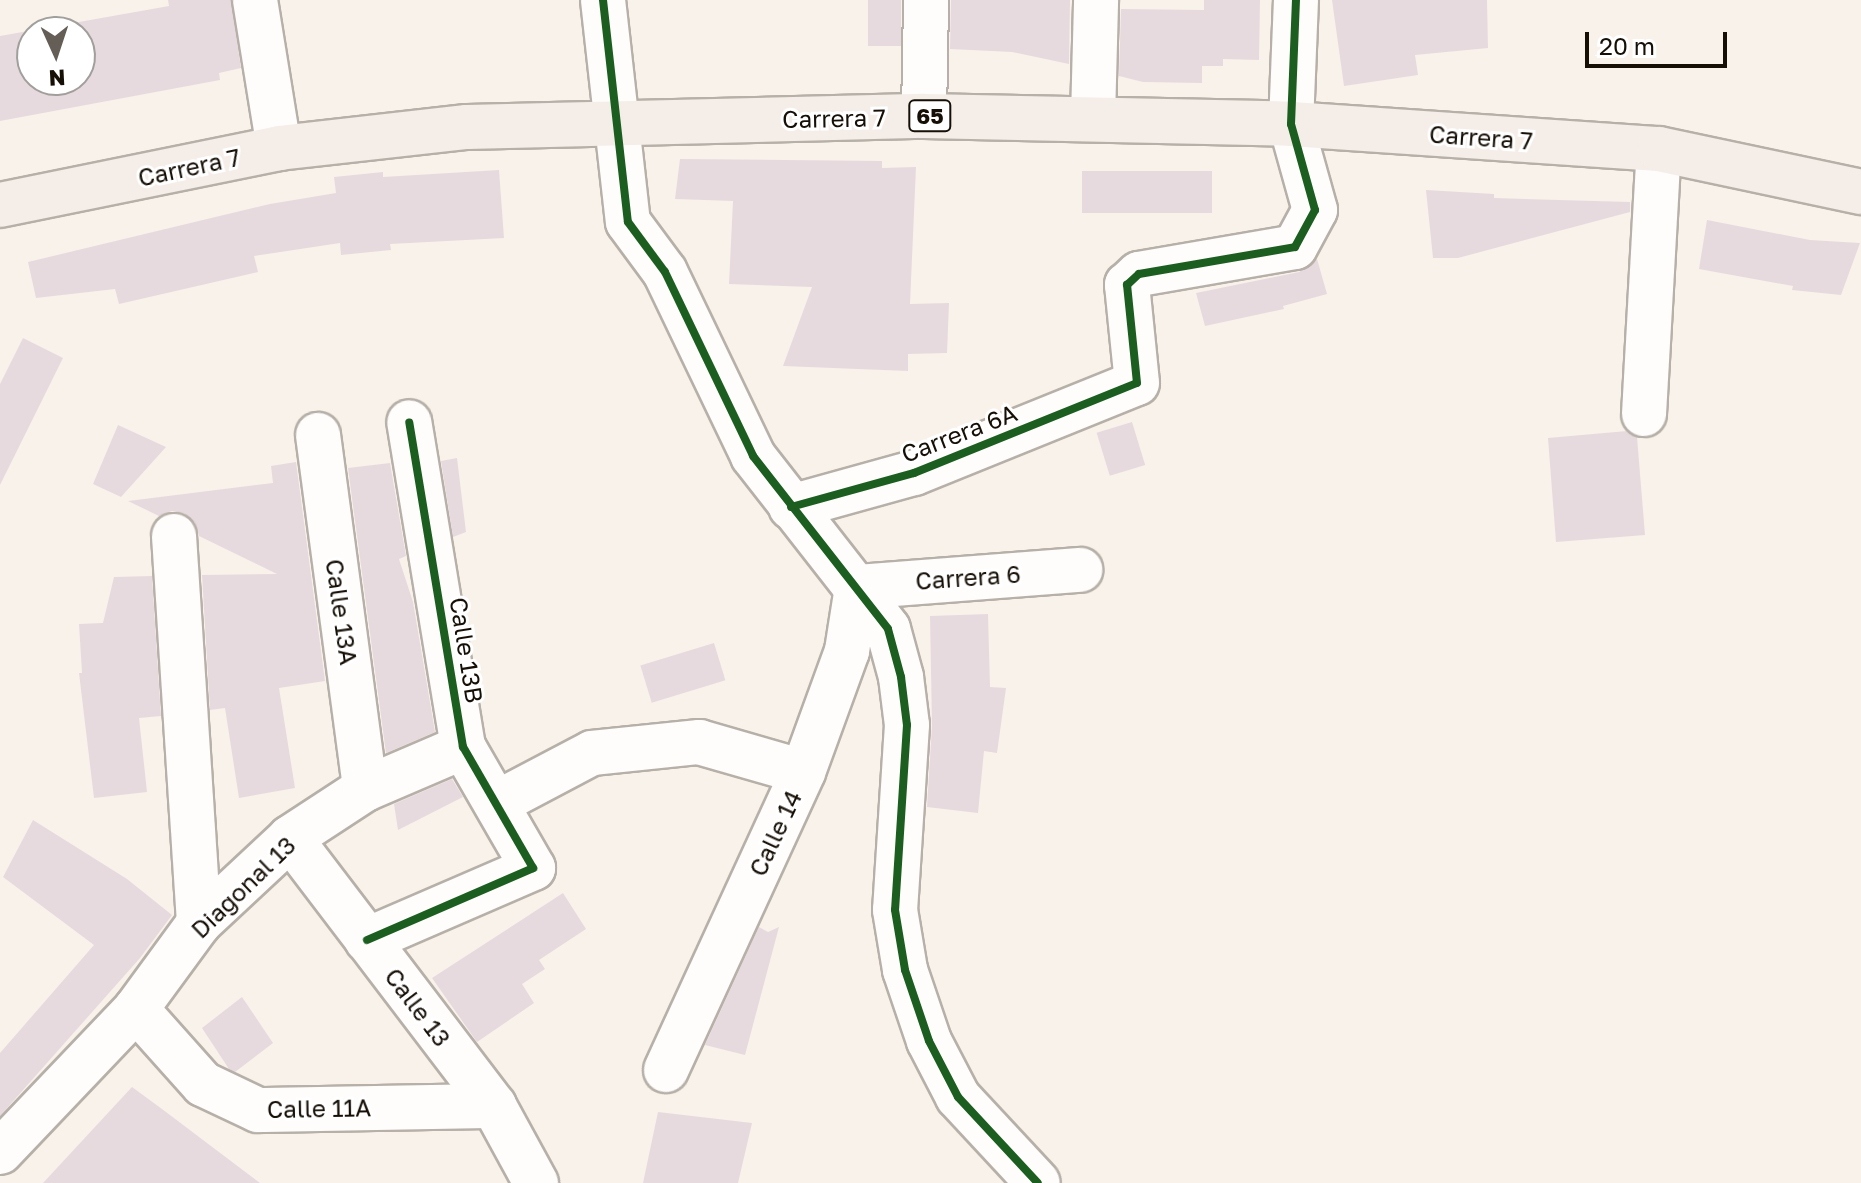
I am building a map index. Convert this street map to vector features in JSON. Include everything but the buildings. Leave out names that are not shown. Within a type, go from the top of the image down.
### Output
[{"type":"main road","name":"Carrera 7","points":[[0,205],[279,148],[467,127],[924,116],[1291,124],[1659,149],[1861,192]]},
{"type":"street","points":[[255,0],[279,148]]},
{"type":"street","points":[[603,0],[628,222],[665,272],[753,456],[888,629],[901,677],[907,725],[895,910],[905,970],[929,1041],[958,1097],[1038,1183]]},
{"type":"street","points":[[924,116],[926,0]]},
{"type":"street","points":[[1093,118],[1096,0]]},
{"type":"street","points":[[1291,124],[1296,0]]},
{"type":"street","name":"Carrera 6A","points":[[791,507],[914,473],[1137,383],[1127,285],[1139,274],[1295,247],[1315,210],[1291,124]]},
{"type":"street","points":[[1644,414],[1659,149]]},
{"type":"street","name":"Calle 13B","points":[[367,940],[533,868],[463,747],[409,422]]},
{"type":"street","name":"Calle 13A","points":[[318,435],[365,789]]},
{"type":"street","points":[[174,536],[199,923]]},
{"type":"street","name":"Carrera 6","points":[[857,587],[1080,570]]},
{"type":"street","name":"Calle 14","points":[[666,1070],[803,772],[847,651],[857,587]]},
{"type":"street","points":[[497,803],[592,753],[699,742],[803,772]]},
{"type":"street","name":"Diagonal 13","points":[[0,1152],[136,1009],[199,923],[290,838],[365,789],[463,747]]},
{"type":"street","name":"Calle 13","points":[[290,838],[494,1106],[536,1183]]},
{"type":"street","name":"Calle 11A","points":[[136,1009],[203,1084],[258,1110],[494,1106]]},
{"type":"cycle path","points":[[603,0],[628,222],[665,272],[753,456],[888,629],[901,677],[907,725],[895,910],[905,970],[929,1041],[958,1097],[1038,1183]]},
{"type":"cycle path","points":[[791,507],[914,473],[1137,383],[1127,285],[1139,274],[1295,247],[1315,210],[1291,124],[1296,0]]},
{"type":"cycle path","points":[[367,940],[533,868],[463,747],[409,422]]}]
